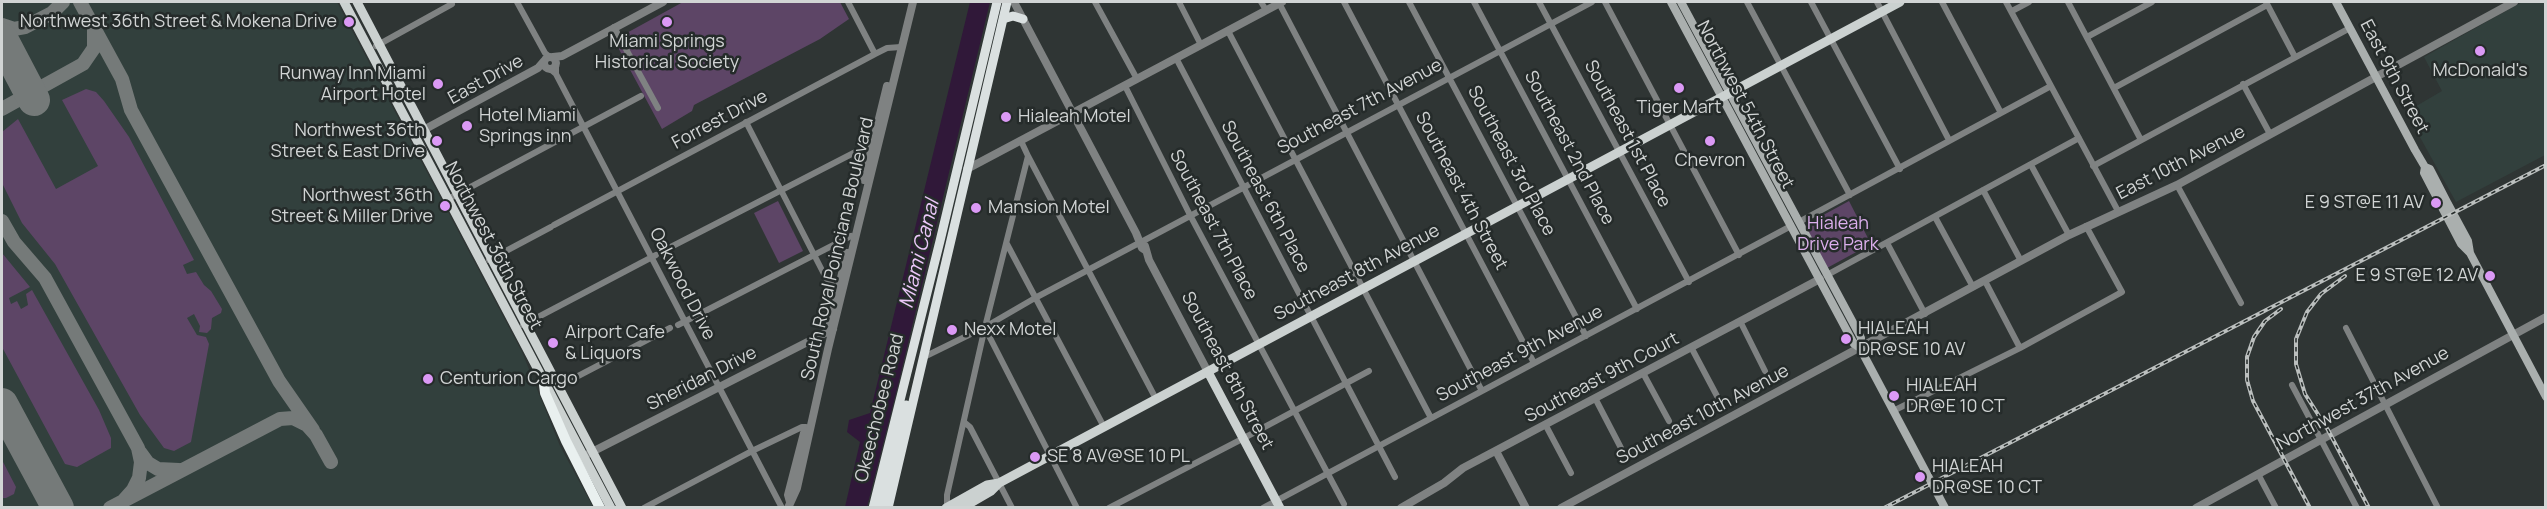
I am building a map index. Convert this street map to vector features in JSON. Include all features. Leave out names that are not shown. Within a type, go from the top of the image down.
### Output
[{"type":"highway","name":"Okeechobee Road","points":[[873,507],[997,2]]},
{"type":"highway","name":"Okeechobee Road","points":[[888,507],[1008,2]]},
{"type":"highway","points":[[1003,19],[1012,16],[1023,19]]},
{"type":"highway","points":[[882,507],[917,360],[946,261]]},
{"type":"highway","points":[[542,375],[545,393],[566,441],[600,507]]},
{"type":"main road","name":"Northwest 36th Street","points":[[344,2],[483,263],[559,386],[611,507]]},
{"type":"main road","name":"Northwest 36th Street","points":[[357,2],[493,258],[542,375],[622,507]]},
{"type":"main road","name":"Northwest 54th Street","points":[[1671,2],[1726,94],[1795,224]]},
{"type":"main road","name":"Northwest 54th Street","points":[[1681,2],[1772,190],[1795,224]]},
{"type":"main road","name":"Southeast 8th Avenue","points":[[999,483],[1900,2]]},
{"type":"main road","name":"East 9th Street","points":[[2336,2],[2425,167],[2424,173],[2453,220],[2461,244],[2470,254],[2546,397]]},
{"type":"main road","points":[[1795,224],[1816,265],[1824,274],[1861,338],[1860,348],[1945,507]]},
{"type":"main road","name":"Southeast 8th Street","points":[[1208,372],[1278,504]]},
{"type":"main road","points":[[542,375],[548,382],[559,386]]},
{"type":"main road","points":[[946,507],[987,485],[999,483]]},
{"type":"main road","points":[[962,507],[991,491],[999,483]]},
{"type":"street","name":"Oakwood Drive","points":[[517,2],[551,62],[617,191],[656,255],[681,323],[782,507]]},
{"type":"street","name":"East Drive","points":[[416,134],[663,2]]},
{"type":"street","points":[[848,2],[876,54]]},
{"type":"street","name":"South Royal Poinciana Boulevard","points":[[789,505],[788,495],[831,330],[908,2]]},
{"type":"street","name":"South Royal Poinciana Boulevard","points":[[789,505],[797,488],[838,291],[873,143],[913,2]]},
{"type":"street","name":"Southeast 8th Street","points":[[1014,2],[1208,372]]},
{"type":"street","points":[[1095,2],[1137,79]]},
{"type":"street","points":[[1179,2],[1201,45]]},
{"type":"street","points":[[1261,2],[1266,10]]},
{"type":"street","points":[[968,169],[1281,2],[1346,132],[1482,391]]},
{"type":"street","name":"Southeast 4th Street","points":[[1344,2],[1534,363]]},
{"type":"street","name":"Southeast 3rd Place","points":[[1409,2],[1586,336]]},
{"type":"street","name":"Southeast 2nd Place","points":[[1474,2],[1637,309]]},
{"type":"street","name":"Southeast 1st Place","points":[[1539,2],[1689,282]]},
{"type":"street","name":"Southeast 7th Avenue","points":[[924,357],[985,327],[1243,186],[1592,2]]},
{"type":"street","points":[[1605,2],[1739,255]]},
{"type":"street","points":[[1747,2],[1850,195]]},
{"type":"street","points":[[1811,2],[1900,169]]},
{"type":"street","points":[[1877,2],[1949,140]]},
{"type":"street","points":[[1942,2],[2001,113]]},
{"type":"street","points":[[2006,2],[2118,212]]},
{"type":"street","points":[[2012,11],[2029,2]]},
{"type":"street","points":[[2068,2],[2141,140]]},
{"type":"street","points":[[2087,37],[2152,2]]},
{"type":"street","name":"East 10th Avenue","points":[[1860,348],[2086,226],[2144,202],[2514,2]]},
{"type":"street","points":[[2114,88],[2266,3],[2295,57]]},
{"type":"street","points":[[370,49],[452,4]]},
{"type":"street","points":[[614,27],[657,108]]},
{"type":"street","points":[[2093,166],[2349,28]]},
{"type":"street","points":[[1228,31],[1431,418]]},
{"type":"street","name":"Forrest Drive","points":[[483,263],[887,48],[899,47]]},
{"type":"street","name":"Southeast 6th Place","points":[[1176,58],[1395,477]]},
{"type":"street","points":[[2243,84],[2270,134]]},
{"type":"street","name":"Southeast 7th Place","points":[[1125,86],[1190,215],[1344,504]]},
{"type":"street","name":"Southeast 9th Avenue","points":[[1263,507],[1278,504],[1327,473],[1689,282],[2051,86]]},
{"type":"street","points":[[450,198],[641,96]]},
{"type":"street","points":[[746,123],[826,278],[838,291]]},
{"type":"street","points":[[1824,274],[1887,243],[2079,138]]},
{"type":"street","points":[[1021,141],[1156,399]]},
{"type":"street","points":[[522,326],[873,143]]},
{"type":"street","points":[[946,507],[985,327],[1028,156]]},
{"type":"street","points":[[2031,165],[2069,235]]},
{"type":"street","points":[[2177,184],[2241,303]]},
{"type":"street","points":[[1983,190],[2021,261]]},
{"type":"street","points":[[1935,217],[1973,287]]},
{"type":"street","points":[[1893,411],[2020,348],[2122,292],[2086,226]]},
{"type":"street","points":[[681,323],[851,236]]},
{"type":"street","points":[[1887,243],[1925,314]]},
{"type":"street","points":[[1007,244],[1104,427]]},
{"type":"street","name":"Southeast 9th Court","points":[[1401,507],[1444,483],[1463,468],[1824,274]]},
{"type":"street","points":[[1985,280],[2020,348]]},
{"type":"street","name":"Northwest 37th Avenue","points":[[2196,507],[2546,316]]},
{"type":"street","points":[[1740,321],[1766,371]]},
{"type":"street","points":[[985,327],[1077,507]]},
{"type":"street","points":[[559,386],[670,328]]},
{"type":"street","points":[[2346,328],[2438,507]]},
{"type":"street","name":"Sheridan Drive","points":[[589,454],[831,330]]},
{"type":"street","points":[[1691,347],[1717,396]]},
{"type":"street","name":"Southeast 10th Avenue","points":[[1562,507],[1860,348]]},
{"type":"street","points":[[1112,507],[1369,370]]},
{"type":"street","points":[[1643,373],[1669,421]]},
{"type":"street","points":[[2292,385],[2357,507]]},
{"type":"street","points":[[1595,398],[1621,448]]},
{"type":"street","points":[[964,422],[970,427],[1012,507]]},
{"type":"street","points":[[1545,424],[1572,473]]},
{"type":"street","points":[[644,507],[752,451],[806,427]]},
{"type":"street","points":[[1496,451],[1526,507]]},
{"type":"street","points":[[2258,474],[2276,507]]},
{"type":"shaded area","points":[[2,2],[337,2],[522,352],[560,446],[593,507],[2,507]]},
{"type":"shaded area","points":[[2522,2],[2545,2],[2545,155],[2456,202],[2406,112],[2442,91],[2424,57]]},
{"type":"green space","points":[[683,2],[840,2],[849,19],[820,39],[694,105],[692,111],[662,129],[614,40]]},
{"type":"green space","points":[[86,89],[96,92],[129,137],[194,260],[183,265],[187,274],[196,272],[222,309],[221,313],[212,318],[211,329],[207,333],[199,332],[200,326],[194,314],[187,318],[197,335],[206,337],[209,344],[191,442],[174,451],[164,448],[140,415],[55,264],[22,223],[2,183],[2,132],[18,119],[56,189],[98,166],[62,100]]},
{"type":"green space","points":[[778,201],[803,251],[779,263],[754,213]]},
{"type":"green space","name":"Hialeah Drive Park","points":[[1849,201],[1871,244],[1827,268],[1805,225]]},
{"type":"green space","points":[[2,253],[30,287],[9,298],[11,304],[17,301],[21,309],[28,305],[26,294],[32,290],[99,410],[111,438],[111,448],[77,467],[65,464],[2,347]]},
{"type":"green space","points":[[2,460],[16,487],[14,494],[6,498],[2,498]]},
{"type":"water","name":"Miami Canal","points":[[970,2],[990,2],[897,389],[867,507],[845,507],[860,442],[847,432],[849,420],[870,413]]},
{"type":"taxiway","points":[[2,25],[14,29],[25,27],[52,13],[63,2]]},
{"type":"taxiway","points":[[80,2],[122,79],[131,110],[279,381],[313,430]]},
{"type":"taxiway","points":[[2,109],[83,64],[94,48],[94,29]]},
{"type":"taxiway","points":[[2,221],[14,242],[45,278],[138,448],[141,462],[139,478],[133,490],[124,500]]},
{"type":"taxiway","points":[[110,508],[280,419],[293,418],[307,425],[316,435],[331,462]]},
{"type":"taxiway","points":[[140,452],[148,463],[158,469],[179,470]]},
{"type":"runway","points":[[2,39],[34,100]]},
{"type":"runway","points":[[2,404],[58,508]]},
{"type":"railway","points":[[1884,508],[2546,165]]},
{"type":"railway","points":[[2345,276],[2321,294],[2307,312],[2296,339],[2296,364],[2305,394],[2328,430],[2369,508]]},
{"type":"railway","points":[[2281,309],[2265,321],[2254,337],[2247,357],[2247,380],[2253,401],[2310,508]]},
{"type":"place","name":"Northwest 36th Street & Mokena Drive","points":[[349,22]]},
{"type":"place","name":"Miami Springs Historical Society","points":[[667,22]]},
{"type":"place","name":"McDonald's","points":[[2480,51]]},
{"type":"place","name":"Runway Inn Miami Airport Hotel","points":[[438,84]]},
{"type":"place","name":"Tiger Mart","points":[[1679,88]]},
{"type":"place","name":"Hialeah Motel","points":[[1006,117]]},
{"type":"place","name":"Hotel Miami Springs inn","points":[[467,126]]},
{"type":"place","name":"Northwest 36th Street & East Drive","points":[[437,141]]},
{"type":"place","name":"Chevron","points":[[1710,141]]},
{"type":"place","name":"E 9 ST@E 11 AV","points":[[2436,203]]},
{"type":"place","name":"Northwest 36th Street & Miller Drive","points":[[445,206]]},
{"type":"place","name":"Mansion Motel","points":[[976,208]]},
{"type":"place","name":"E 9 ST@E 12 AV","points":[[2490,276]]},
{"type":"place","name":"Nexx Motel","points":[[952,330]]},
{"type":"place","name":"HIALEAH DR@SE 10 AV","points":[[1846,339]]},
{"type":"place","name":"Airport Cafe & Liquors","points":[[553,343]]},
{"type":"place","name":"Centurion Cargo","points":[[428,379]]},
{"type":"place","name":"HIALEAH DR@E 10 CT","points":[[1894,396]]},
{"type":"place","name":"SE 8 AV@SE 10 PL","points":[[1035,457]]},
{"type":"place","name":"HIALEAH DR@SE 10 CT","points":[[1920,477]]}]
